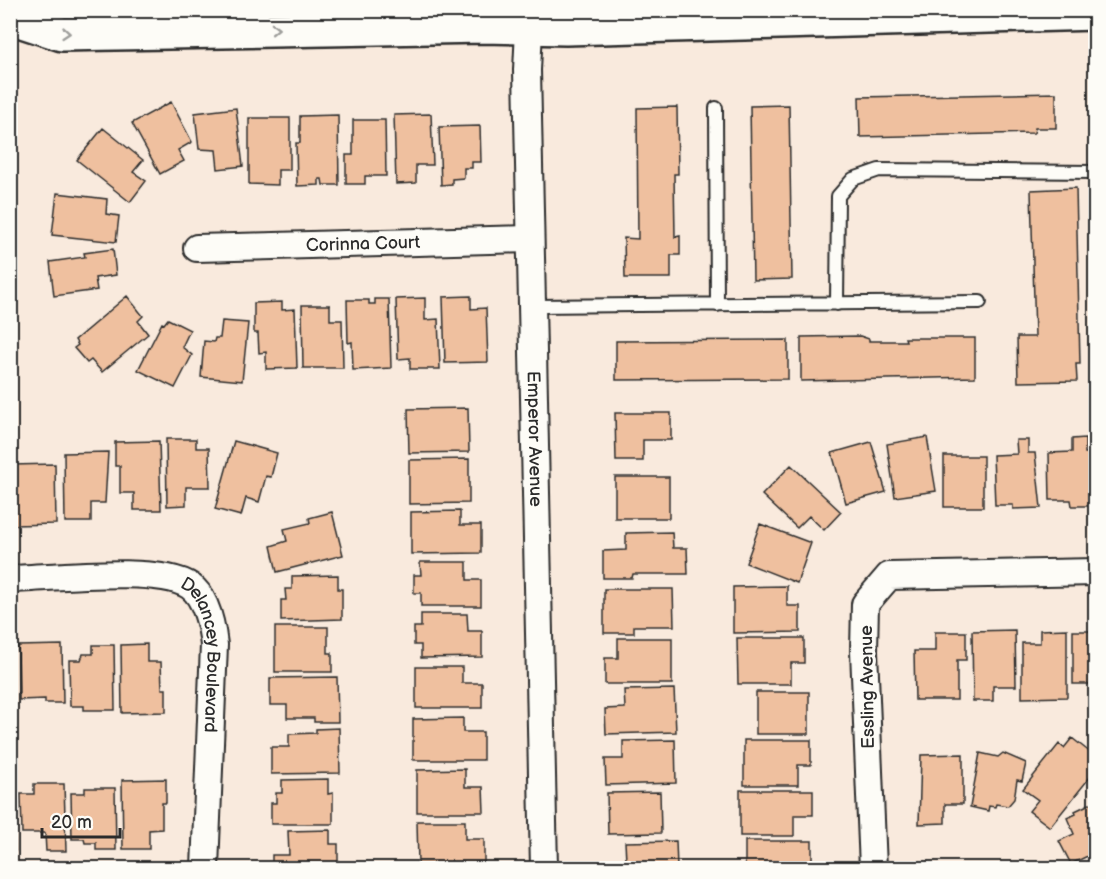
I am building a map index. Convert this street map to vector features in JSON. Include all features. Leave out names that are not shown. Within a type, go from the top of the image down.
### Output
[{"type":"main road","points":[[10,15],[21,10]]},
{"type":"main road","points":[[10,15],[62,34],[530,19],[1095,13]]},
{"type":"street","name":"Emperor Avenue","points":[[530,19],[530,239],[544,868]]},
{"type":"street","name":"Corinna Court","points":[[197,248],[530,239]]},
{"type":"street","name":"Essling Avenue","points":[[873,868],[864,651],[866,604],[889,576],[1095,572]]},
{"type":"street","name":"Delancey Boulevard","points":[[10,579],[159,575],[191,586],[210,617],[214,645],[205,868]]},
{"type":"lane","points":[[716,108],[717,305]]},
{"type":"lane","points":[[837,304],[838,196],[854,179],[879,170],[1095,172]]},
{"type":"lane","points":[[532,306],[980,302]]},
{"type":"building","points":[[1056,93],[1056,128],[1035,128],[1034,133],[860,137],[859,97]]},
{"type":"building","points":[[171,102],[192,142],[178,150],[184,161],[160,174],[132,123]]},
{"type":"building","points":[[789,105],[792,279],[753,280],[750,106]]},
{"type":"building","points":[[677,107],[678,174],[674,174],[675,237],[680,236],[680,255],[671,255],[671,278],[625,278],[624,238],[638,239],[637,108]]},
{"type":"building","points":[[236,108],[243,166],[218,169],[216,150],[199,149],[195,113]]},
{"type":"building","points":[[431,114],[433,165],[416,165],[416,183],[396,184],[394,115]]},
{"type":"building","points":[[338,115],[339,185],[323,185],[322,179],[319,179],[319,185],[297,186],[296,143],[300,143],[300,116]]},
{"type":"building","points":[[249,118],[290,118],[290,170],[278,170],[278,185],[249,184]]},
{"type":"building","points":[[353,120],[385,120],[386,176],[365,176],[365,184],[346,184],[346,155],[353,155]]},
{"type":"building","points":[[480,126],[481,162],[472,162],[472,168],[464,168],[464,178],[452,179],[452,184],[441,185],[439,127]]},
{"type":"building","points":[[103,128],[143,160],[133,172],[146,181],[130,202],[77,160]]},
{"type":"building","points":[[1076,188],[1080,364],[1076,364],[1077,381],[1018,382],[1017,337],[1035,337],[1031,190]]},
{"type":"building","points":[[57,193],[107,199],[106,214],[119,216],[116,242],[52,235]]},
{"type":"building","points":[[113,249],[116,275],[95,278],[97,290],[54,296],[50,262],[85,257],[84,253]]},
{"type":"building","points":[[127,296],[143,316],[138,321],[148,334],[102,372],[91,360],[87,363],[74,348],[78,345],[75,340]]},
{"type":"building","points":[[471,296],[471,309],[486,308],[488,362],[445,363],[443,297]]},
{"type":"building","points":[[425,298],[425,320],[438,319],[440,369],[410,369],[410,358],[398,359],[396,299]]},
{"type":"building","points":[[375,299],[389,299],[391,368],[353,370],[352,342],[348,343],[347,300],[369,300],[369,304],[375,304]]},
{"type":"building","points":[[282,302],[282,310],[295,309],[297,368],[266,369],[266,352],[259,353],[258,333],[254,333],[254,303]]},
{"type":"building","points":[[302,305],[330,305],[330,320],[342,320],[343,368],[303,368]]},
{"type":"building","points":[[168,319],[190,330],[182,347],[192,355],[175,388],[138,370],[162,323],[164,324]]},
{"type":"building","points":[[222,321],[248,323],[242,381],[201,377],[204,341],[214,342],[215,338],[220,338]]},
{"type":"building","points":[[860,336],[869,341],[906,341],[905,338],[975,338],[975,377],[801,381],[801,337]]},
{"type":"building","points":[[788,340],[788,379],[616,380],[616,341]]},
{"type":"building","points":[[468,408],[469,452],[409,453],[408,409]]},
{"type":"building","points":[[615,413],[671,413],[671,440],[643,440],[643,461],[616,461]]},
{"type":"building","points":[[927,437],[936,491],[895,497],[887,444]]},
{"type":"building","points":[[1085,438],[1085,453],[1091,453],[1092,506],[1072,506],[1071,500],[1050,500],[1049,453],[1072,452],[1072,439]]},
{"type":"building","points":[[166,439],[196,439],[196,448],[209,448],[210,487],[186,487],[186,505],[167,506]]},
{"type":"building","points":[[1016,440],[1028,440],[1028,453],[1035,453],[1041,508],[1013,509],[1013,505],[995,505],[993,455],[1017,454]]},
{"type":"building","points":[[159,441],[161,510],[134,510],[134,493],[120,493],[120,466],[115,466],[115,442]]},
{"type":"building","points":[[234,441],[277,453],[271,477],[266,476],[259,502],[246,498],[241,516],[215,509]]},
{"type":"building","points":[[871,442],[886,492],[846,503],[832,453]]},
{"type":"building","points":[[108,452],[105,503],[91,503],[91,522],[65,522],[64,453]]},
{"type":"building","points":[[944,456],[983,456],[983,507],[944,507]]},
{"type":"building","points":[[469,459],[469,503],[409,504],[409,460]]},
{"type":"building","points":[[55,464],[56,524],[13,525],[12,465]]},
{"type":"building","points":[[791,465],[841,512],[824,530],[809,516],[797,528],[762,495]]},
{"type":"building","points":[[615,477],[669,477],[669,518],[615,518]]},
{"type":"building","points":[[460,511],[460,525],[481,525],[481,553],[411,554],[411,512]]},
{"type":"building","points":[[332,512],[343,555],[277,572],[271,546],[287,541],[284,529],[310,523],[309,518]]},
{"type":"building","points":[[760,524],[811,543],[797,583],[746,563]]},
{"type":"building","points":[[672,532],[673,548],[687,548],[688,574],[633,574],[632,578],[603,578],[603,551],[626,550],[626,533]]},
{"type":"building","points":[[420,562],[467,562],[467,580],[481,580],[481,606],[421,606],[421,593],[414,593],[414,575],[421,575]]},
{"type":"building","points":[[338,575],[338,589],[342,589],[342,619],[281,621],[281,600],[286,600],[285,589],[292,589],[292,576]]},
{"type":"building","points":[[787,586],[787,606],[800,606],[800,632],[733,633],[733,587]]},
{"type":"building","points":[[604,589],[673,589],[674,626],[634,626],[634,633],[604,633]]},
{"type":"building","points":[[421,614],[467,614],[468,631],[482,631],[482,657],[421,658],[421,645],[414,645],[414,627],[421,627]]},
{"type":"building","points":[[275,627],[328,627],[328,653],[332,653],[332,672],[275,672]]},
{"type":"building","points":[[1067,629],[1067,697],[1022,698],[1022,643],[1040,643],[1040,630]]},
{"type":"building","points":[[1015,630],[1016,686],[993,686],[993,701],[973,701],[972,631]]},
{"type":"building","points":[[1073,631],[1096,631],[1096,684],[1073,684]]},
{"type":"building","points":[[935,632],[966,632],[966,660],[957,660],[957,700],[915,700],[914,651],[935,651]]},
{"type":"building","points":[[618,638],[672,638],[672,684],[605,684],[605,658],[618,658]]},
{"type":"building","points":[[737,638],[804,638],[804,663],[791,663],[791,684],[738,684]]},
{"type":"building","points":[[147,644],[147,662],[161,662],[162,689],[166,689],[166,712],[122,713],[121,645]]},
{"type":"building","points":[[62,645],[63,703],[45,703],[45,699],[19,700],[18,646]]},
{"type":"building","points":[[93,645],[114,645],[115,710],[84,710],[84,706],[70,706],[69,660],[81,660],[83,654],[93,654]]},
{"type":"building","points":[[10,647],[12,708],[10,708]]},
{"type":"building","points":[[416,667],[462,667],[462,683],[482,683],[482,708],[416,708]]},
{"type":"building","points":[[337,677],[338,722],[314,722],[314,718],[287,718],[287,705],[270,705],[270,678]]},
{"type":"building","points":[[674,689],[676,732],[606,734],[605,709],[625,708],[624,690]]},
{"type":"building","points":[[756,692],[809,692],[809,734],[756,734]]},
{"type":"building","points":[[463,718],[463,732],[483,732],[483,760],[413,760],[413,719]]},
{"type":"building","points":[[339,728],[340,773],[271,774],[271,747],[289,747],[289,734],[316,733],[316,729]]},
{"type":"building","points":[[1072,738],[1096,757],[1096,764],[1092,769],[1095,771],[1050,827],[1029,811],[1038,800],[1023,789],[1059,744],[1064,748]]},
{"type":"building","points":[[675,740],[676,783],[606,785],[605,759],[623,759],[623,741]]},
{"type":"building","points":[[744,740],[811,740],[811,765],[798,765],[798,785],[744,785]]},
{"type":"building","points":[[980,753],[998,757],[1003,753],[1026,763],[1022,781],[1017,780],[1014,799],[1008,806],[996,804],[995,807],[989,806],[988,811],[970,807]]},
{"type":"building","points":[[963,754],[963,804],[945,804],[945,823],[919,824],[921,755]]},
{"type":"building","points":[[465,769],[465,787],[483,787],[484,812],[417,812],[417,770]]},
{"type":"building","points":[[166,779],[166,803],[162,803],[162,829],[149,830],[149,849],[123,849],[122,780]]},
{"type":"building","points":[[328,779],[328,794],[333,793],[333,824],[271,824],[271,803],[276,803],[276,793],[282,793],[282,780]]},
{"type":"building","points":[[34,784],[64,784],[66,851],[46,851],[45,833],[22,833],[21,794],[34,794]]},
{"type":"building","points":[[85,788],[115,788],[116,850],[96,850],[96,843],[85,843],[84,839],[72,839],[71,793],[85,793]]},
{"type":"building","points":[[740,790],[813,790],[813,815],[794,815],[794,836],[740,836]]},
{"type":"building","points":[[660,792],[661,833],[608,834],[607,793]]},
{"type":"building","points":[[10,796],[14,796],[15,851],[10,851]]},
{"type":"building","points":[[1096,801],[1096,852],[1071,864],[1059,841],[1074,834],[1067,818],[1076,814],[1075,811]]},
{"type":"building","points":[[417,821],[465,821],[465,839],[484,839],[484,864],[418,864]]},
{"type":"building","points":[[330,830],[330,844],[338,844],[338,868],[272,868],[272,855],[289,855],[288,831]]},
{"type":"building","points":[[676,841],[677,868],[607,868],[607,861],[626,860],[625,842]]},
{"type":"building","points":[[745,841],[812,841],[812,866],[745,868]]}]
